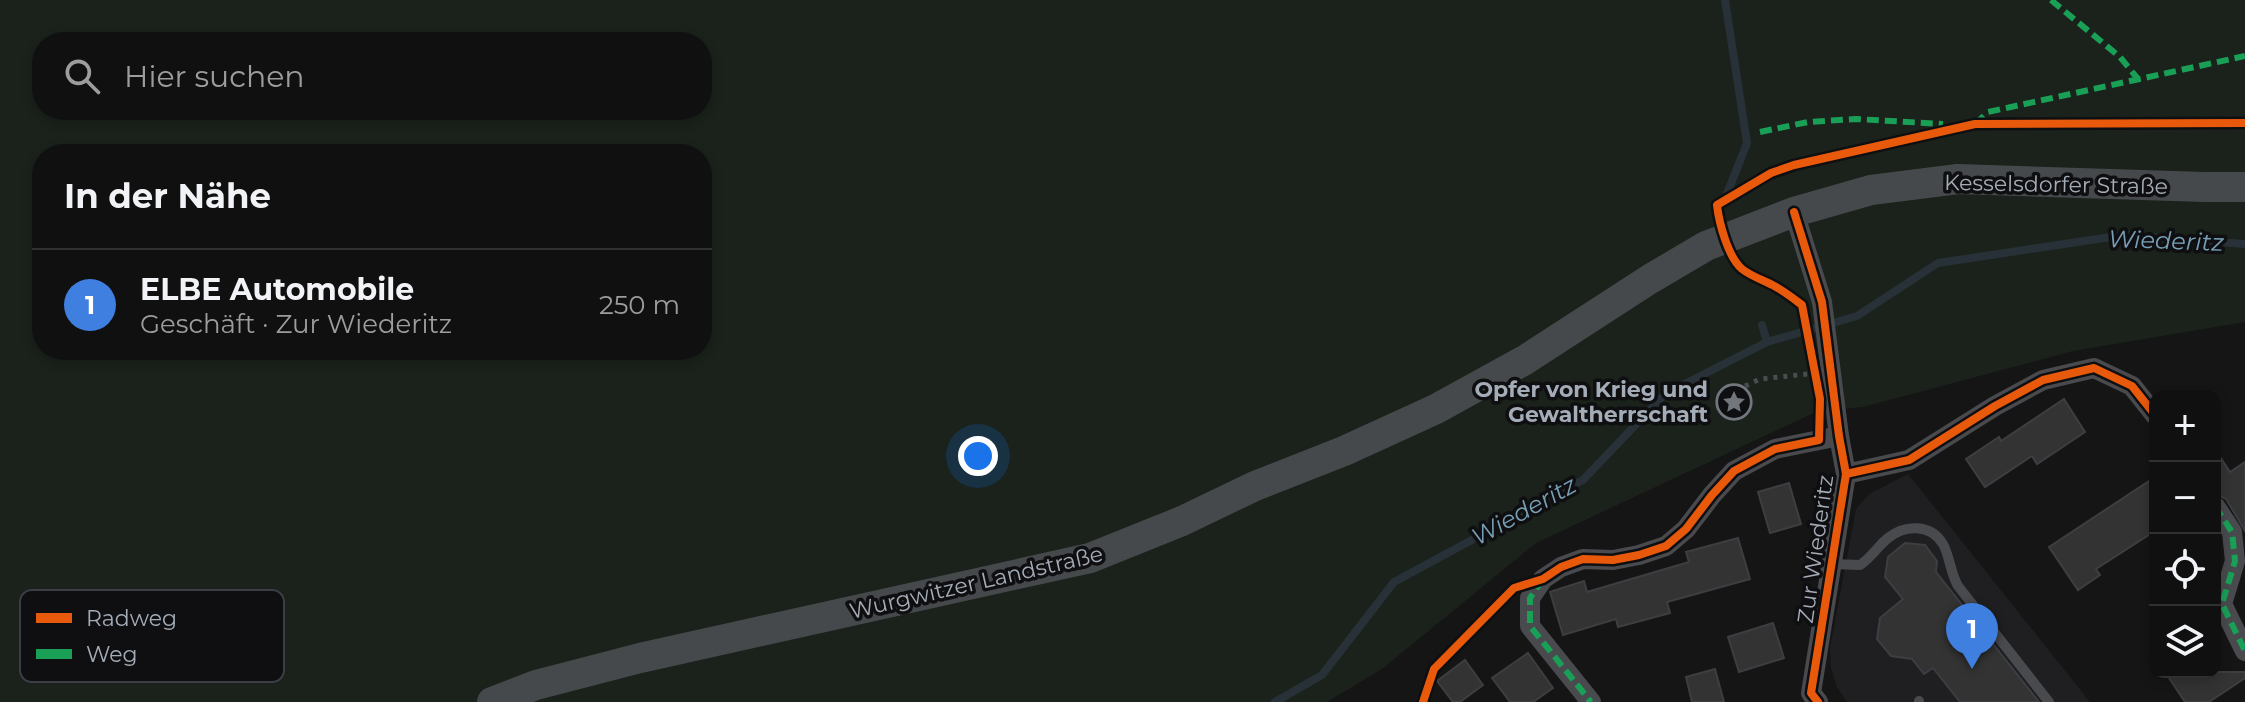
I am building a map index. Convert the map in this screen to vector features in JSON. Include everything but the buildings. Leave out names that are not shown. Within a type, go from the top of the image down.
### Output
[{"type":"main road","name":"Kesselsdorfer Straße","points":[[1525,360],[1706,246],[1794,212],[1871,190],[1958,179],[2245,187]]},
{"type":"main road","name":"Wurgwitzer Landstraße","points":[[492,702],[536,685],[640,658],[1090,558],[1344,451],[1436,409],[1525,360]]},
{"type":"street","name":"Zur Wiederitz","points":[[1794,212],[1822,302],[1846,474],[1809,699]]},
{"type":"street","points":[[1846,474],[1909,460],[2043,380],[2094,368],[2132,386],[2149,407]]},
{"type":"street","points":[[1591,702],[1530,626],[1530,598],[1543,579],[1561,567],[1583,559],[1613,560],[1666,546],[1686,529],[1734,471],[1775,449],[1839,436]]},
{"type":"street","points":[[2221,515],[2232,532],[2235,561],[2222,604],[2245,651]]},
{"type":"lane","points":[[1832,564],[1860,565],[1890,536],[1902,530],[1917,528],[1936,534],[1958,586],[2049,702]]},
{"type":"path","points":[[1718,399],[1760,379],[1813,373]]},
{"type":"shaded area","points":[[0,0],[2245,0],[2245,322],[2073,351],[1863,407],[1816,412],[1536,543],[1382,669],[1327,702],[0,702]]},
{"type":"shaded area","points":[[1908,474],[2090,702],[1847,702],[1837,687],[1831,668],[1830,648],[1856,509],[1869,494]]},
{"type":"waterway","points":[[1725,0],[1747,143],[1727,194]]},
{"type":"waterway","name":"Wiederitz","points":[[1275,702],[1322,675],[1394,582],[1583,480],[1665,394],[1767,342],[1857,316],[1938,263],[2124,235],[2245,244]]},
{"type":"waterway","points":[[1762,325],[1767,342]]},
{"type":"marked path","points":[[2051,0],[2120,57],[2138,79]]},
{"type":"marked path","points":[[1975,124],[1988,112],[2245,56]]},
{"type":"marked path","points":[[1760,132],[1808,122],[1856,119],[1943,124]]},
{"type":"marked path","points":[[2221,515],[2232,532],[2235,561],[2222,604],[2245,651]]},
{"type":"marked path","points":[[1543,579],[1530,598],[1530,626],[1591,702]]},
{"type":"cycle path","points":[[1423,702],[1434,669],[1514,588],[1543,579],[1561,567],[1583,559],[1613,560],[1666,546],[1686,529],[1734,471],[1775,449],[1819,440],[1820,399],[1802,305],[1737,264],[1725,239],[1717,205],[1771,173],[1794,165],[1975,124],[2245,123]]},
{"type":"cycle path","points":[[1794,212],[1822,302],[1846,474],[1811,693],[1818,702]]},
{"type":"cycle path","points":[[1846,474],[1909,460],[2043,380],[2094,368],[2132,386],[2149,407]]},
{"type":"place","name":"Opfer von Krieg und Gewaltherrschaft","points":[[1734,402]]},
{"type":"place","name":"ELBE Automobile","points":[[1972,669]]}]
